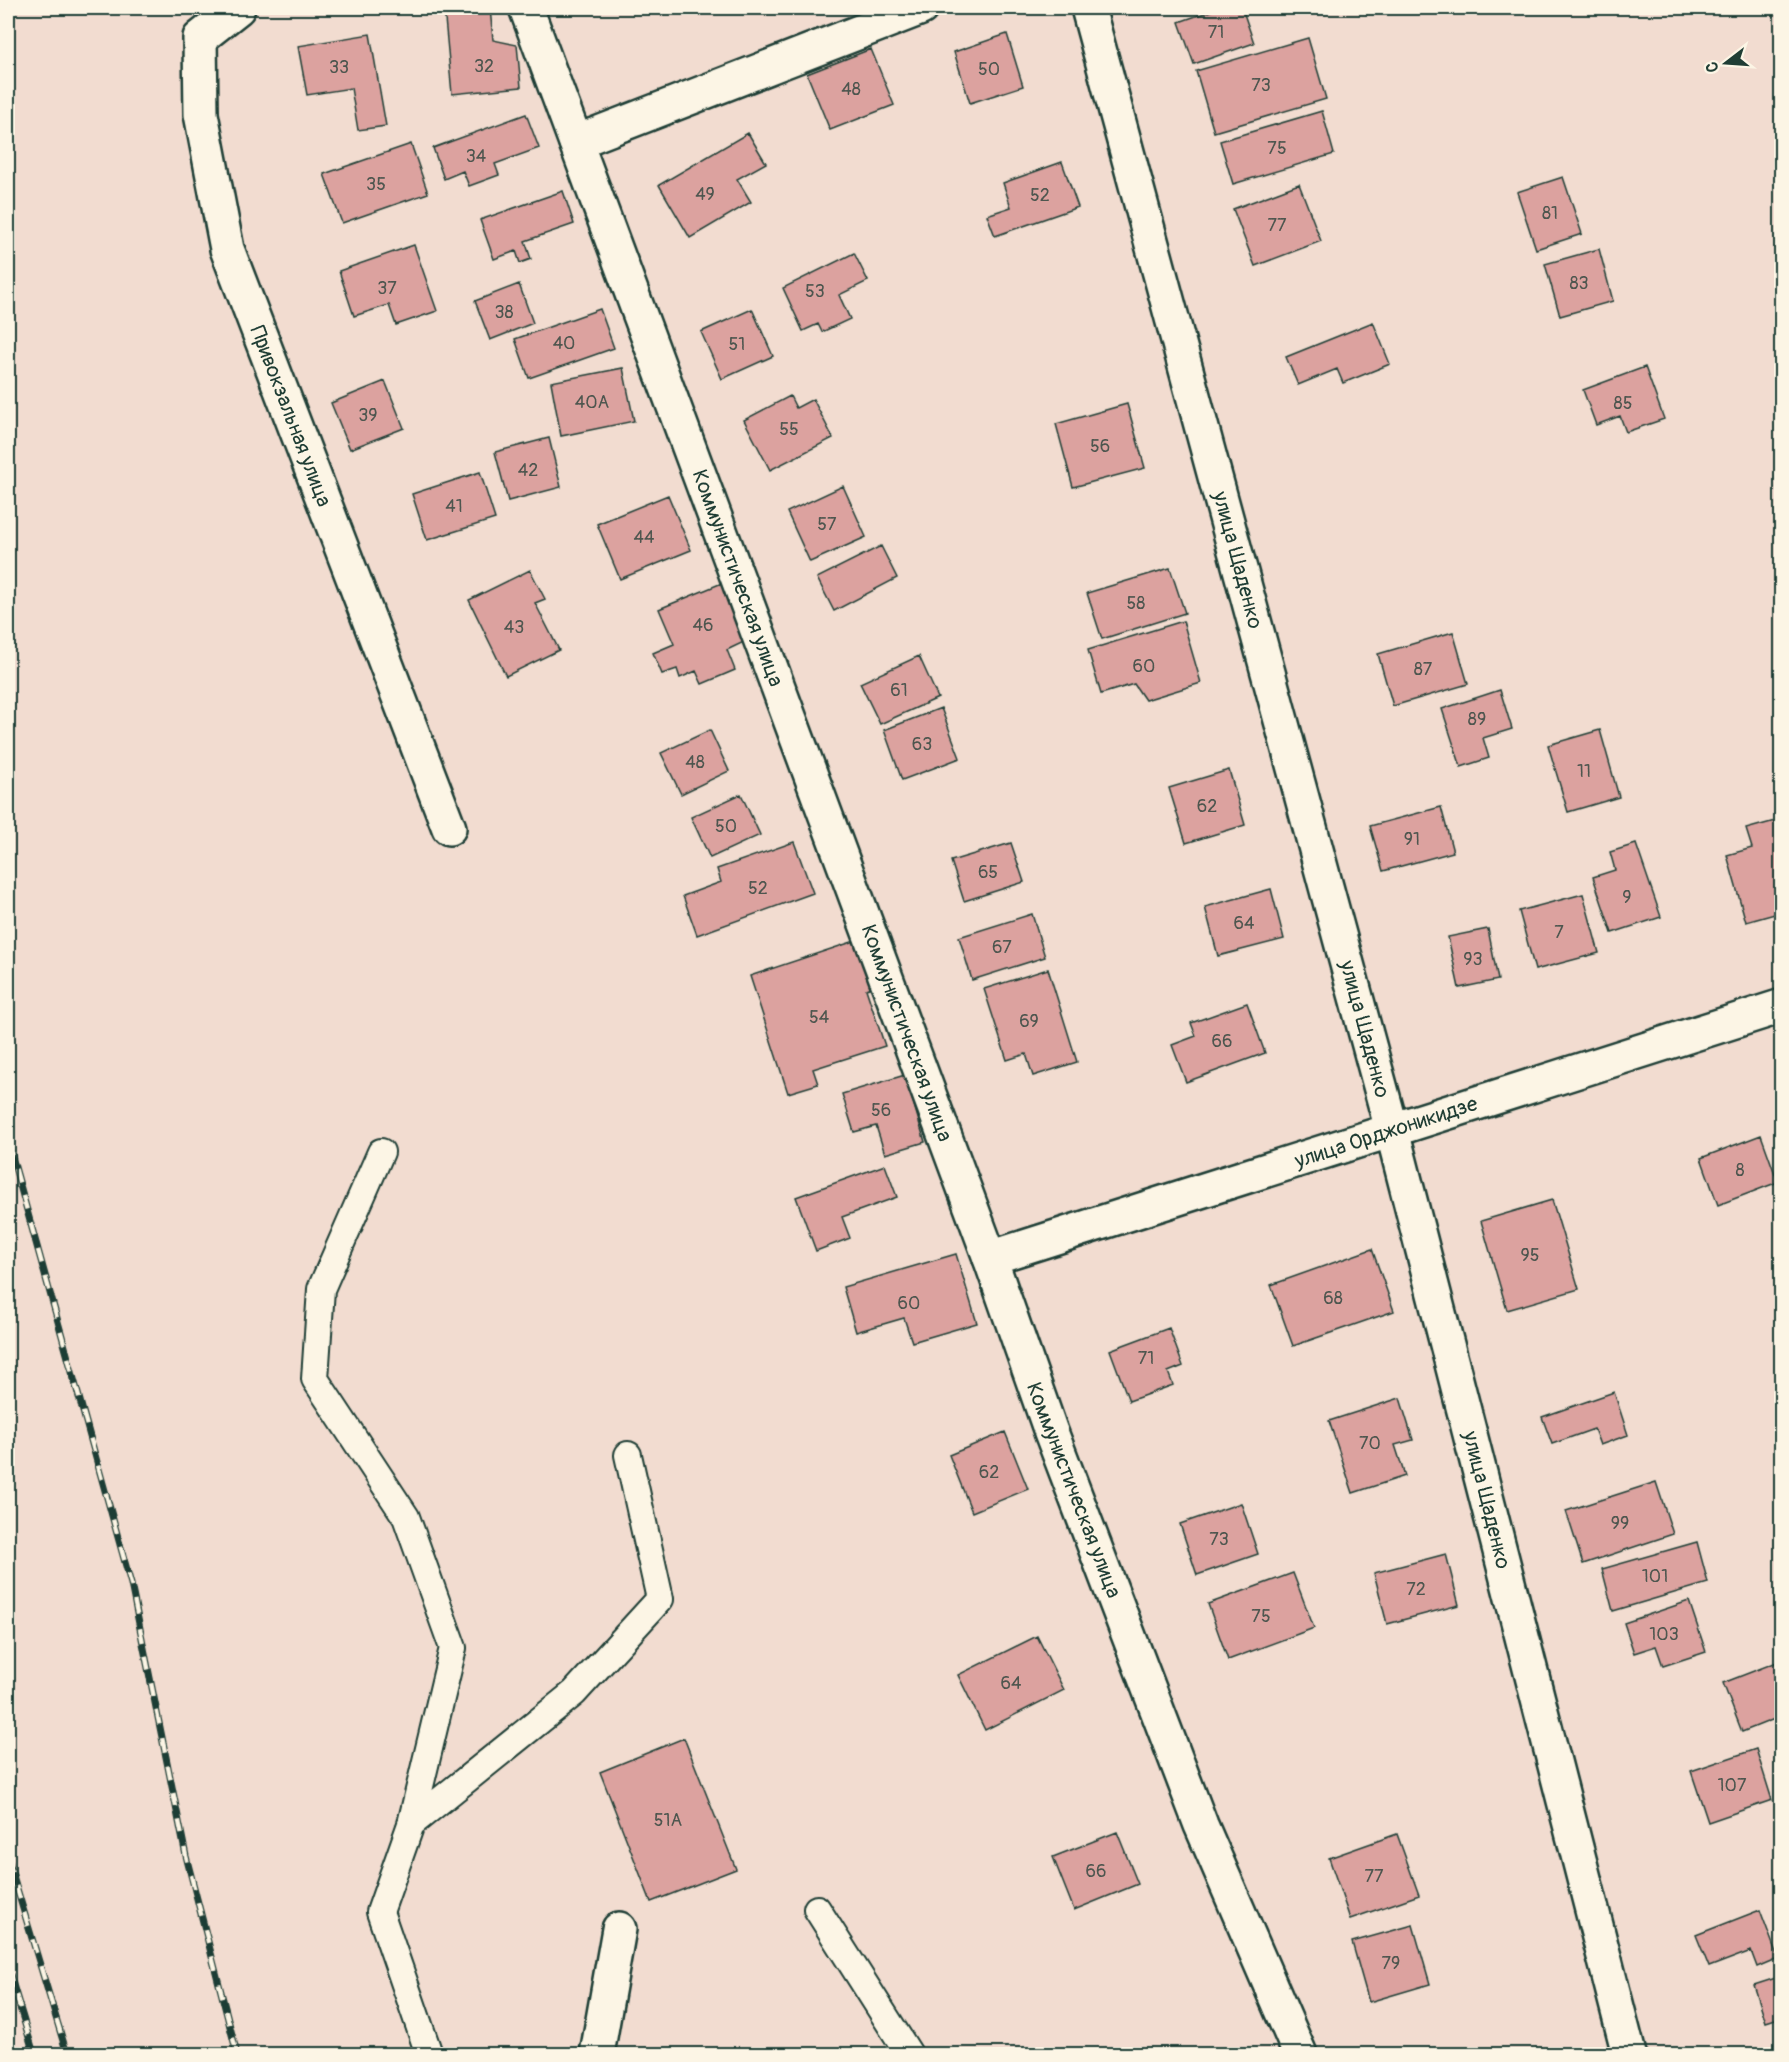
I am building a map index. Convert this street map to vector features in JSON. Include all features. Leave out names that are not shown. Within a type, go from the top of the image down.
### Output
[{"type":"street","name":"Привокзальная улица","points":[[238,8],[200,38],[201,114],[227,249],[449,828]]},
{"type":"street","name":"Коммунистическая улица","points":[[526,8],[990,1258],[1055,1443],[1201,1825],[1300,2055]]},
{"type":"street","points":[[576,142],[921,8]]},
{"type":"street","name":"улица Щаденко","points":[[1088,8],[1392,1130],[1629,2055]]},
{"type":"street","name":"улица Орджоникидзе","points":[[990,1258],[1782,1006]]},
{"type":"street","points":[[597,2055],[619,1929]]},
{"type":"lane","points":[[381,1152],[321,1288],[315,1379],[406,1516],[453,1648],[411,1824],[380,1912],[429,2055]]},
{"type":"lane","points":[[411,1824],[574,1693],[660,1599],[628,1455]]},
{"type":"lane","points":[[817,1910],[909,2055]]},
{"type":"building","points":[[444,8],[490,8],[493,40],[517,45],[521,87],[452,94]]},
{"type":"building","points":[[1219,8],[1242,8],[1254,43],[1194,64],[1179,22]]},
{"type":"building","points":[[370,34],[386,126],[358,130],[351,88],[307,95],[298,46]]},
{"type":"building","points":[[1007,34],[1023,86],[970,103],[954,52]]},
{"type":"building","points":[[1308,38],[1326,99],[1214,132],[1196,71]]},
{"type":"building","points":[[871,49],[894,105],[830,130],[807,74]]},
{"type":"building","points":[[1322,111],[1334,154],[1233,184],[1220,141]]},
{"type":"building","points":[[526,114],[539,148],[495,164],[499,175],[469,186],[463,171],[444,179],[433,148]]},
{"type":"building","points":[[748,133],[766,163],[737,179],[751,202],[690,238],[659,185]]},
{"type":"building","points":[[411,144],[428,193],[342,223],[324,174]]},
{"type":"building","points":[[1062,162],[1078,207],[995,236],[987,215],[1011,207],[1003,183]]},
{"type":"building","points":[[1563,177],[1582,234],[1536,249],[1517,192]]},
{"type":"building","points":[[1299,184],[1321,241],[1255,266],[1233,209]]},
{"type":"building","points":[[563,191],[574,224],[525,241],[531,259],[520,263],[516,251],[494,259],[480,220]]},
{"type":"building","points":[[414,245],[437,311],[396,325],[389,305],[354,316],[339,271]]},
{"type":"building","points":[[1599,249],[1613,301],[1560,316],[1545,264]]},
{"type":"building","points":[[854,253],[868,281],[839,295],[850,319],[822,332],[818,324],[803,331],[783,288]]},
{"type":"building","points":[[519,284],[533,323],[490,340],[475,301]]},
{"type":"building","points":[[600,309],[614,348],[529,378],[515,339]]},
{"type":"building","points":[[752,309],[773,356],[722,379],[701,332]]},
{"type":"building","points":[[1373,322],[1390,364],[1343,383],[1337,369],[1298,385],[1286,357]]},
{"type":"building","points":[[1645,367],[1664,419],[1626,432],[1620,416],[1596,425],[1583,390]]},
{"type":"building","points":[[623,368],[634,421],[561,436],[551,382]]},
{"type":"building","points":[[385,381],[404,428],[350,449],[331,403]]},
{"type":"building","points":[[790,396],[796,408],[813,399],[833,438],[770,470],[744,420]]},
{"type":"building","points":[[1127,404],[1145,468],[1073,487],[1056,424]]},
{"type":"building","points":[[549,438],[561,487],[508,501],[495,452]]},
{"type":"building","points":[[480,472],[495,519],[427,540],[412,494]]},
{"type":"building","points":[[843,486],[866,537],[810,562],[787,512]]},
{"type":"building","points":[[668,495],[691,550],[620,579],[597,524]]},
{"type":"building","points":[[881,546],[897,578],[834,611],[817,578]]},
{"type":"building","points":[[1170,568],[1185,613],[1102,639],[1087,593]]},
{"type":"building","points":[[530,570],[545,599],[535,603],[559,650],[506,676],[469,600]]},
{"type":"building","points":[[722,583],[746,641],[727,650],[735,670],[702,684],[696,671],[680,678],[677,669],[662,674],[653,653],[674,644],[659,609]]},
{"type":"building","points":[[1183,621],[1201,683],[1145,700],[1134,684],[1101,694],[1088,650]]},
{"type":"building","points":[[1453,632],[1468,684],[1393,706],[1378,654]]},
{"type":"building","points":[[919,656],[938,698],[880,724],[860,683]]},
{"type":"building","points":[[1500,690],[1512,729],[1483,738],[1489,758],[1461,767],[1442,709]]},
{"type":"building","points":[[941,708],[960,758],[902,780],[884,730]]},
{"type":"building","points":[[710,730],[729,771],[681,794],[661,753]]},
{"type":"building","points":[[1600,730],[1619,797],[1568,812],[1548,745]]},
{"type":"building","points":[[1229,770],[1245,825],[1186,843],[1169,788]]},
{"type":"building","points":[[741,794],[760,835],[710,858],[691,817]]},
{"type":"building","points":[[1441,807],[1453,852],[1383,871],[1370,826]]},
{"type":"building","points":[[1782,819],[1782,912],[1746,922],[1727,855],[1752,848],[1746,829]]},
{"type":"building","points":[[794,842],[813,893],[697,935],[683,896],[721,882],[717,869]]},
{"type":"building","points":[[1011,843],[1024,882],[964,901],[951,861]]},
{"type":"building","points":[[1636,844],[1661,917],[1612,933],[1593,877],[1615,870],[1610,852]]},
{"type":"building","points":[[1271,889],[1284,939],[1218,956],[1205,907]]},
{"type":"building","points":[[1583,894],[1599,953],[1535,970],[1519,911]]},
{"type":"building","points":[[1032,914],[1045,957],[972,980],[959,937]]},
{"type":"building","points":[[1488,929],[1498,980],[1459,988],[1448,937]]},
{"type":"building","points":[[864,938],[879,985],[866,989],[885,1046],[813,1069],[818,1084],[788,1093],[750,976]]},
{"type":"building","points":[[1048,969],[1077,1062],[1033,1076],[1026,1054],[1007,1060],[984,989]]},
{"type":"building","points":[[1247,1003],[1265,1053],[1186,1082],[1172,1045],[1196,1036],[1191,1023]]},
{"type":"building","points":[[905,1075],[925,1142],[885,1154],[876,1126],[854,1132],[842,1094]]},
{"type":"building","points":[[1761,1135],[1778,1182],[1718,1205],[1701,1158]]},
{"type":"building","points":[[885,1165],[897,1197],[842,1217],[850,1238],[816,1251],[796,1197]]},
{"type":"building","points":[[1552,1200],[1579,1289],[1507,1310],[1481,1221]]},
{"type":"building","points":[[1372,1249],[1394,1311],[1293,1346],[1271,1285]]},
{"type":"building","points":[[956,1254],[977,1323],[912,1342],[904,1318],[856,1332],[843,1287]]},
{"type":"building","points":[[1169,1328],[1183,1366],[1168,1372],[1173,1385],[1129,1401],[1110,1350]]},
{"type":"building","points":[[1614,1392],[1628,1435],[1600,1445],[1594,1429],[1552,1444],[1542,1417]]},
{"type":"building","points":[[1400,1398],[1413,1440],[1395,1445],[1405,1476],[1353,1493],[1329,1421]]},
{"type":"building","points":[[1005,1432],[1028,1489],[972,1512],[949,1455]]},
{"type":"building","points":[[1656,1482],[1673,1534],[1583,1564],[1566,1511]]},
{"type":"building","points":[[1241,1503],[1258,1554],[1197,1575],[1180,1524]]},
{"type":"building","points":[[1697,1542],[1708,1583],[1613,1611],[1602,1569]]},
{"type":"building","points":[[1446,1554],[1459,1605],[1387,1624],[1374,1573]]},
{"type":"building","points":[[1293,1573],[1314,1628],[1228,1660],[1208,1604]]},
{"type":"building","points":[[1689,1601],[1706,1652],[1663,1666],[1656,1646],[1634,1653],[1624,1623]]},
{"type":"building","points":[[1037,1636],[1064,1690],[985,1730],[958,1675]]},
{"type":"building","points":[[1782,1660],[1782,1716],[1742,1732],[1723,1683]]},
{"type":"building","points":[[684,1738],[736,1869],[651,1902],[600,1772]]},
{"type":"building","points":[[1756,1749],[1772,1800],[1708,1822],[1691,1771]]},
{"type":"building","points":[[1117,1832],[1138,1884],[1074,1910],[1053,1857]]},
{"type":"building","points":[[1397,1834],[1419,1895],[1350,1919],[1329,1858]]},
{"type":"building","points":[[1760,1910],[1778,1958],[1757,1967],[1751,1951],[1709,1967],[1696,1935]]},
{"type":"building","points":[[1413,1925],[1430,1984],[1369,2002],[1352,1942]]},
{"type":"building","points":[[1782,1976],[1782,2017],[1766,2022],[1754,1985]]},
{"type":"railway","points":[[8,1142],[131,1584],[186,1856],[237,2054]]},
{"type":"railway","points":[[8,1859],[67,2054]]},
{"type":"railway","points":[[8,1968],[34,2054]]}]
